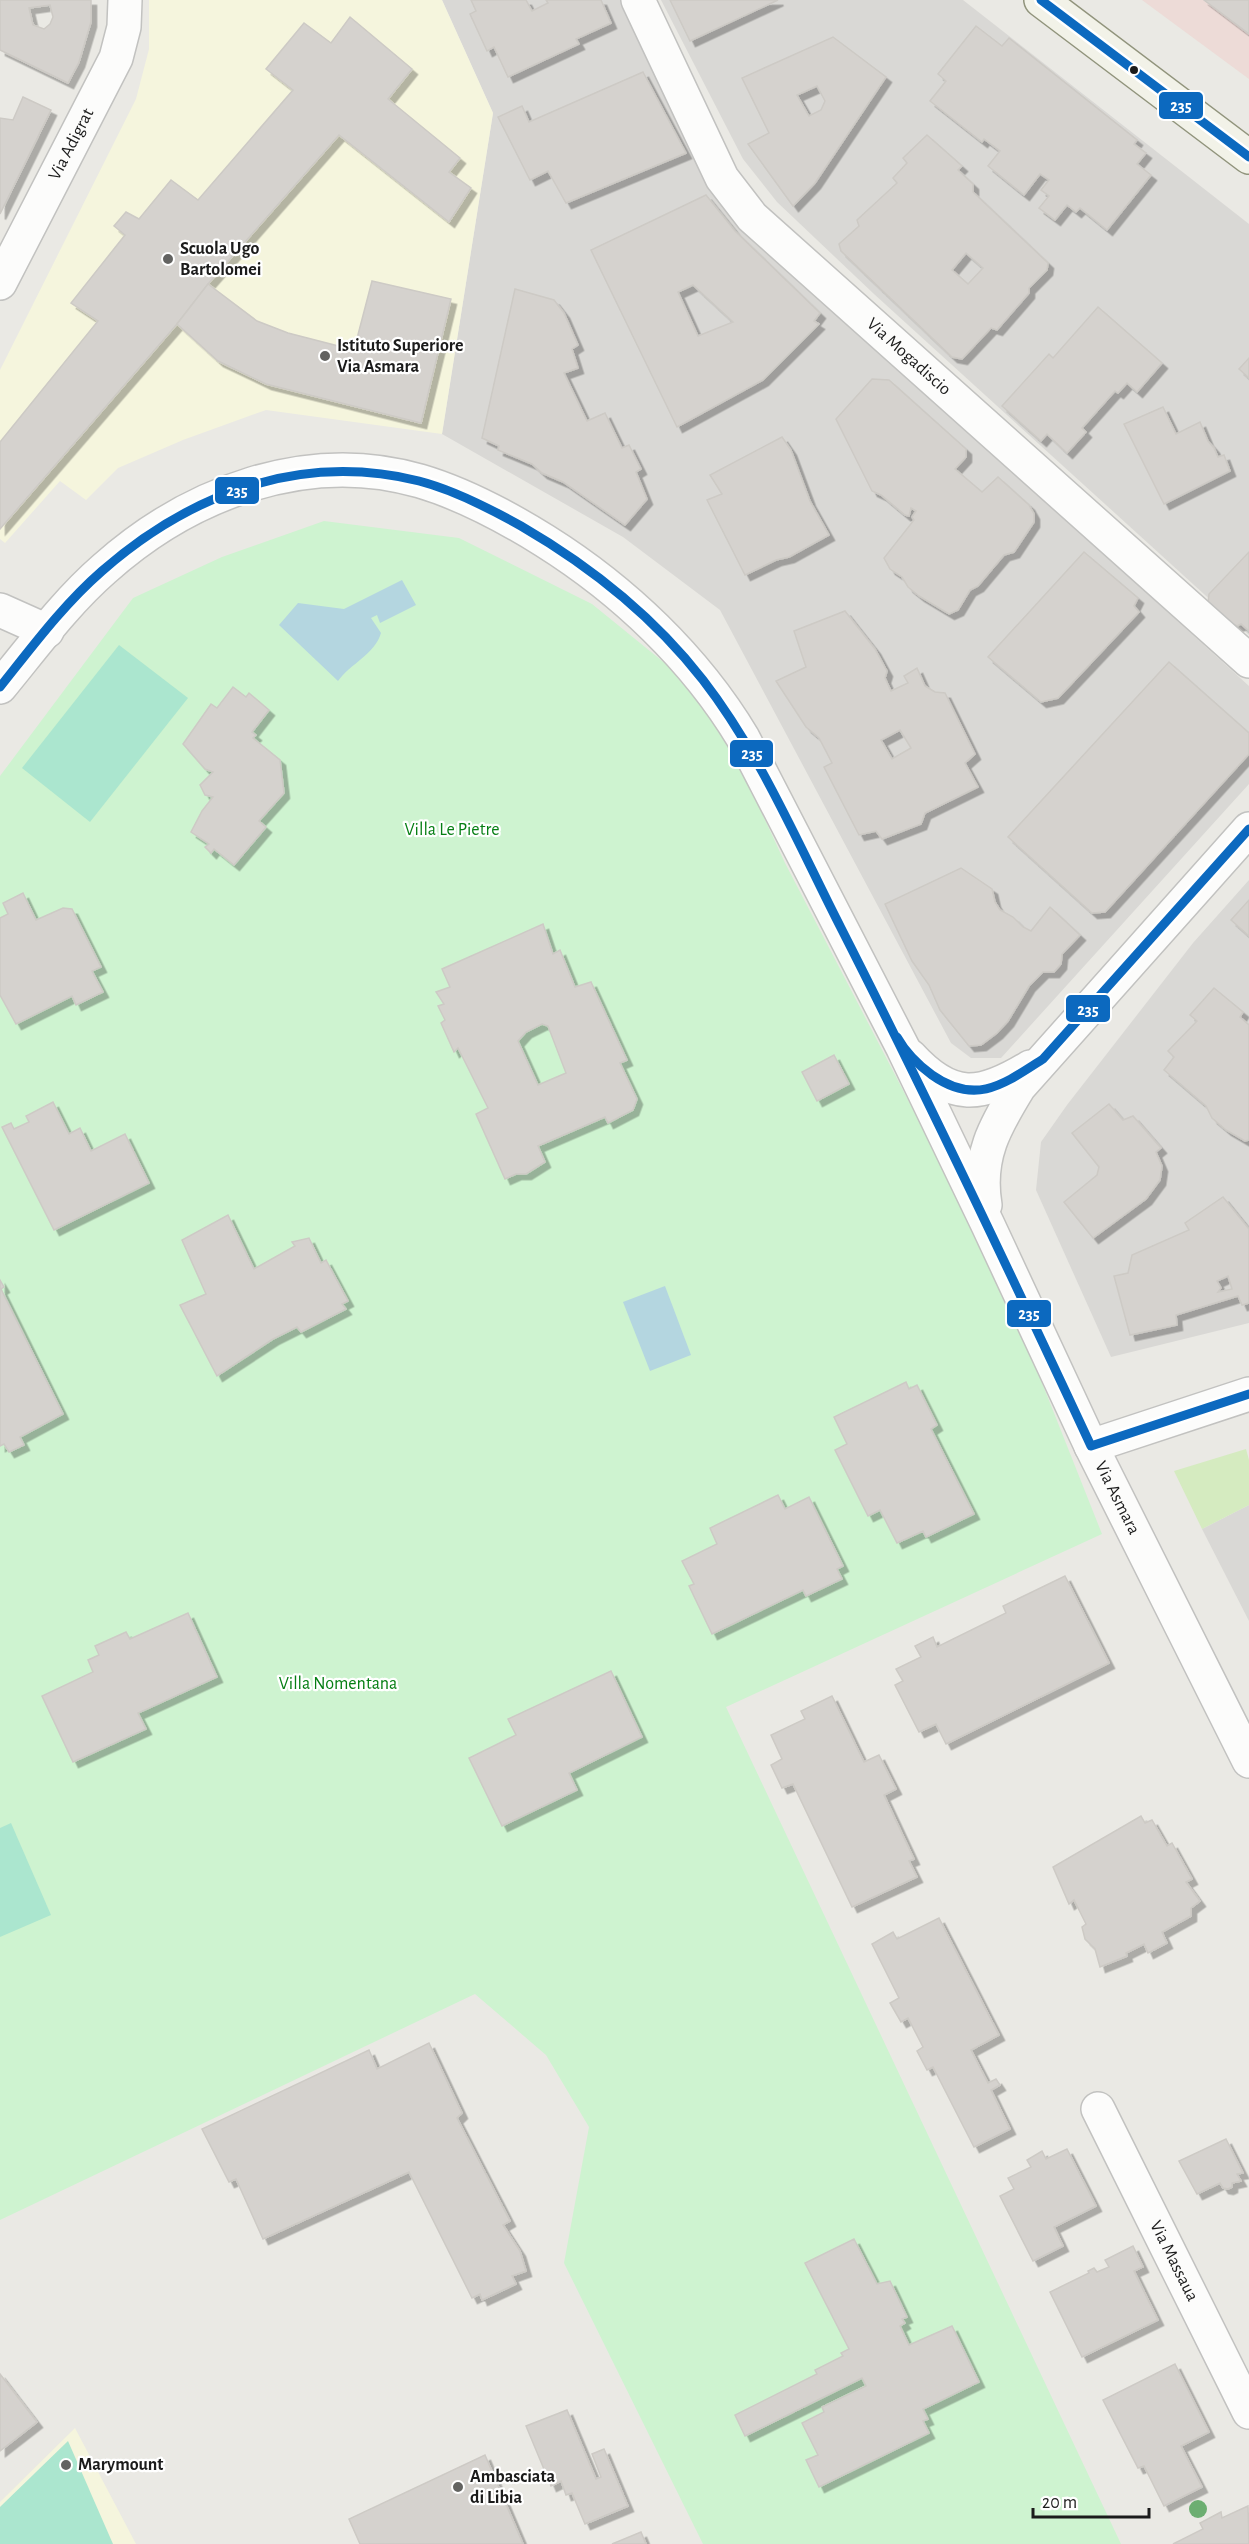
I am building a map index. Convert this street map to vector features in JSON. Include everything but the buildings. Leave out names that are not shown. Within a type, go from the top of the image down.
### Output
[{"type":"street","name":"Via Adigrat","points":[[0,283],[116,58],[124,27],[125,0]]},
{"type":"street","name":"Via Mogadiscio","points":[[638,0],[722,178],[752,217],[1249,662]]},
{"type":"street","points":[[1041,0],[1249,157]]},
{"type":"street","name":"Via Asmara","points":[[0,687],[89,583],[133,545],[204,502],[258,481],[308,472],[352,470],[384,473],[418,481],[475,502],[526,529],[596,577],[648,621],[704,681],[743,738],[903,1048],[1091,1446],[1249,1761]]},
{"type":"street","points":[[0,610],[46,631]]},
{"type":"street","points":[[988,1225],[982,1175],[988,1146],[1019,1087],[1249,829]]},
{"type":"street","points":[[903,1048],[934,1078],[968,1091],[980,1091],[1003,1084],[1043,1059]]},
{"type":"street","points":[[1091,1446],[1249,1394]]},
{"type":"street","name":"Via Massaua","points":[[1098,2109],[1249,2412]]},
{"type":"shaded area","points":[[149,0],[442,0],[493,113],[442,434],[266,410],[183,440],[118,468],[86,500],[60,481],[5,543],[0,539],[0,370],[136,99],[149,49]]},
{"type":"shaded area","points":[[442,0],[623,0],[747,231],[1249,686],[1249,784],[1001,1058],[971,1058],[951,1043],[720,610],[623,537],[442,434],[493,113]]},
{"type":"shaded area","points":[[661,0],[963,0],[1249,224],[1249,635],[874,294],[777,202],[743,159]]},
{"type":"shaded area","points":[[1142,0],[1249,0],[1249,79]]},
{"type":"shaded area","points":[[1249,880],[1249,1323],[1111,1357],[1036,1190],[1041,1142],[1193,943]]},
{"type":"shaded area","points":[[1249,1505],[1249,1621],[1202,1529]]},
{"type":"shaded area","name":"Marymount","points":[[75,2428],[136,2544],[0,2544],[0,2502]]},
{"type":"green space","name":"Villa Nomentana","points":[[324,521],[459,538],[592,604],[709,699],[785,863],[1000,1277],[1102,1534],[726,1707],[1121,2544],[703,2544],[564,2263],[589,2127],[546,2055],[475,1994],[0,2220],[0,776],[133,598],[222,557]]},
{"type":"green space","points":[[119,645],[188,698],[90,822],[22,768]]},
{"type":"green space","points":[[1246,1449],[1249,1460],[1249,1505],[1202,1529],[1174,1471]]},
{"type":"green space","points":[[11,1823],[51,1915],[0,1937],[0,1828]]},
{"type":"green space","name":"Marymount","points":[[68,2441],[113,2544],[0,2544],[0,2507]]},
{"type":"water","points":[[402,580],[416,605],[380,623],[377,615],[371,618],[381,633],[378,640],[368,653],[338,681],[279,625],[298,603],[344,609]]},
{"type":"water","points":[[665,1286],[691,1355],[650,1371],[623,1302]]},
{"type":"transit line","name":"235","points":[[1041,0],[1249,157]]},
{"type":"transit line","name":"235","points":[[0,687],[61,612],[102,571],[136,544],[172,520],[210,501],[250,486],[290,476],[332,472],[375,473],[419,481],[445,489],[521,526],[596,576],[664,635],[703,680],[743,739],[778,801],[905,1057],[1091,1446],[1249,1394]]},
{"type":"transit line","name":"235","points":[[897,1037],[904,1048],[932,1075],[962,1089],[989,1088],[1015,1076],[1043,1059],[1249,829]]},
{"type":"place","name":"Scuola Ugo Bartolomei","points":[[168,259]]},
{"type":"place","name":"Istituto Superiore Via Asmara","points":[[325,356]]},
{"type":"place","name":"Marymount","points":[[66,2465]]},
{"type":"place","name":"Ambasciata di Libia","points":[[458,2487]]},
{"type":"park label","name":"Villa Le Pietre","points":[[452,830]]}]
